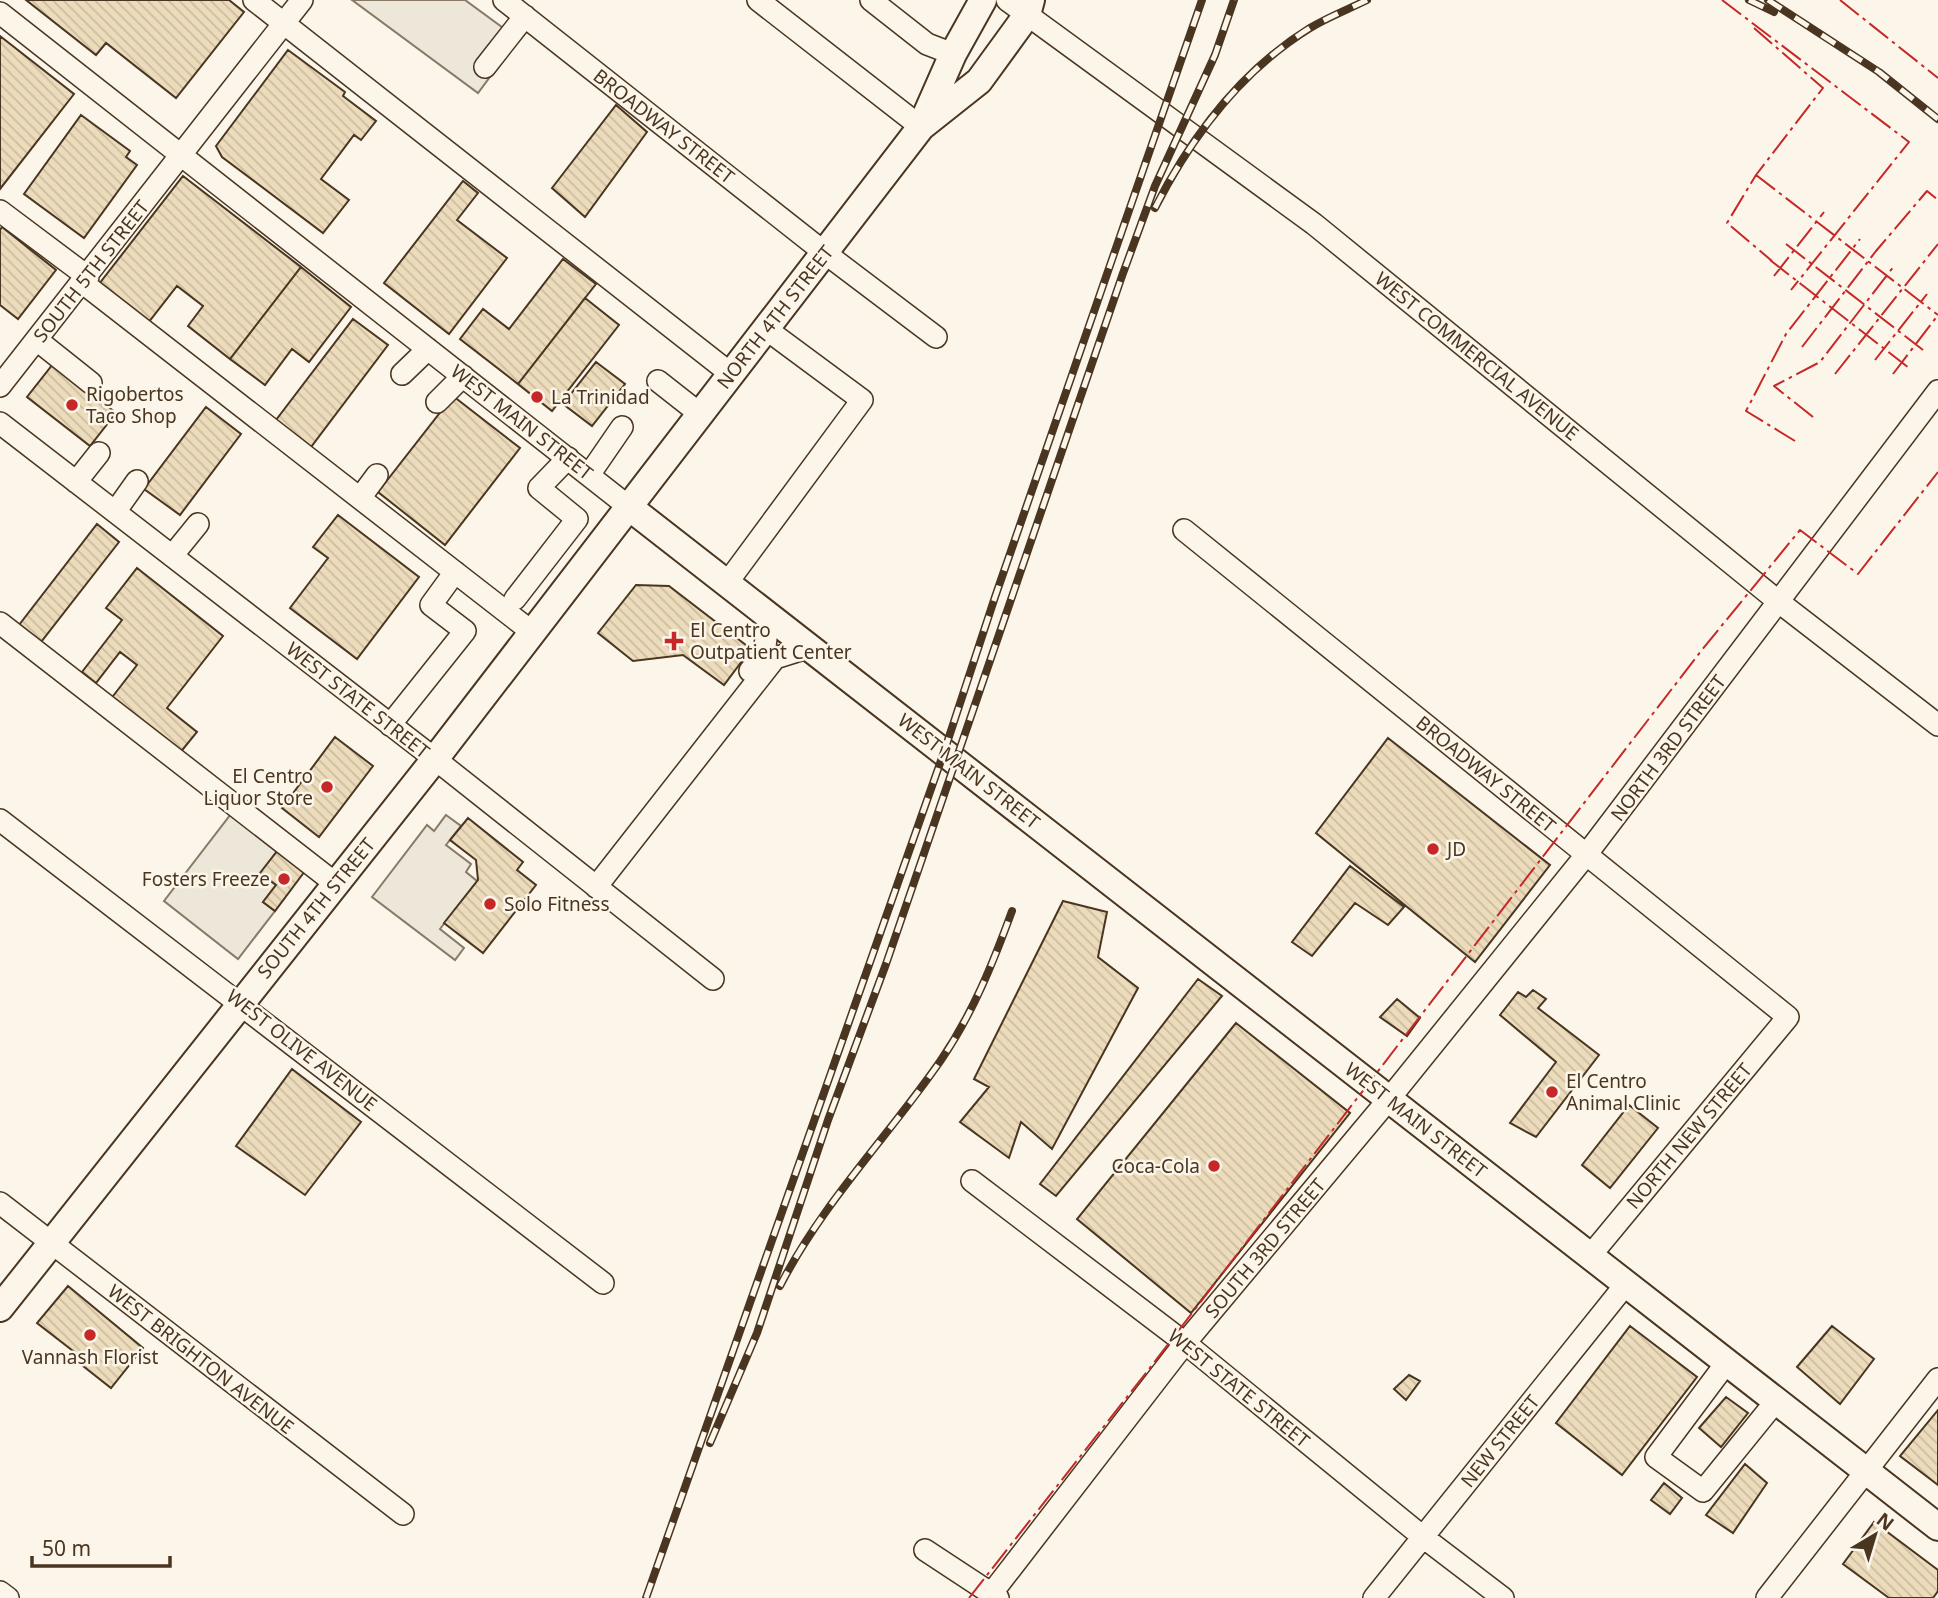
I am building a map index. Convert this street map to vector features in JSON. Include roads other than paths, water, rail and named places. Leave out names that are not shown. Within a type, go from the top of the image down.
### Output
[{"type":"main road","name":"NORTH 4TH STREET","points":[[629,506],[921,127],[953,54],[983,0]]},
{"type":"main road","name":"NORTH 4TH STREET","points":[[921,127],[979,81],[1021,5]]},
{"type":"main road","name":"WEST MAIN STREET","points":[[629,506],[1938,1527]]},
{"type":"main road","name":"SOUTH 4TH STREET","points":[[0,1308],[435,760],[629,506]]},
{"type":"street","points":[[254,0],[731,374]]},
{"type":"street","name":"SOUTH 5TH STREET","points":[[0,386],[302,0]]},
{"type":"street","name":"BROADWAY STREET","points":[[504,0],[936,337]]},
{"type":"street","points":[[758,0],[921,127]]},
{"type":"street","points":[[871,0],[927,44],[953,54]]},
{"type":"street","name":"WEST COMMERCIAL AVENUE","points":[[1021,5],[1314,224],[1779,602],[1938,725]]},
{"type":"street","name":"WEST MAIN STREET","points":[[0,13],[629,506]]},
{"type":"street","points":[[485,67],[525,16]]},
{"type":"street","points":[[0,211],[85,280],[265,435],[360,498],[532,632]]},
{"type":"street","points":[[727,583],[863,400],[766,329]]},
{"type":"street","points":[[37,340],[91,383]]},
{"type":"street","points":[[402,374],[428,349]]},
{"type":"street","points":[[437,401],[463,376]]},
{"type":"street","points":[[658,381],[700,414]]},
{"type":"street","name":"NORTH 3RD STREET","points":[[1389,1099],[1586,855],[1938,391]]},
{"type":"street","name":"WEST STATE STREET","points":[[0,423],[713,979]]},
{"type":"street","points":[[589,475],[622,427]]},
{"type":"street","points":[[76,482],[99,453]]},
{"type":"street","points":[[515,599],[577,519],[539,488],[568,458]]},
{"type":"street","points":[[360,498],[377,475]]},
{"type":"street","points":[[115,512],[137,481]]},
{"type":"street","points":[[172,556],[198,524]]},
{"type":"street","name":"BROADWAY STREET","points":[[1184,530],[1787,1017]]},
{"type":"street","points":[[390,725],[465,631],[431,605],[455,572]]},
{"type":"street","points":[[591,883],[764,654],[769,615]]},
{"type":"street","points":[[0,622],[335,884]]},
{"type":"street","points":[[591,883],[775,658],[810,647]]},
{"type":"street","name":"WEST OLIVE AVENUE","points":[[0,820],[603,1283]]},
{"type":"street","name":"NORTH NEW STREET","points":[[1590,1256],[1787,1017]]},
{"type":"street","name":"SOUTH 3RD STREET","points":[[992,1596],[1185,1343],[1389,1099]]},
{"type":"street","name":"WEST STATE STREET","points":[[972,1181],[1185,1343],[1423,1537],[1503,1598]]},
{"type":"street","name":"WEST BRIGHTON AVENUE","points":[[0,1203],[403,1514]]},
{"type":"street","name":"NEW STREET","points":[[1374,1598],[1626,1284]]},
{"type":"street","points":[[1727,1362],[1657,1457],[1703,1491],[1776,1401]]},
{"type":"street","points":[[1767,1598],[1938,1378]]},
{"type":"street","points":[[925,1550],[992,1596]]},
{"type":"street","points":[[0,1592],[8,1598]]},
{"type":"railway","points":[[646,1598],[944,752],[1202,0]]},
{"type":"railway","points":[[710,1443],[757,1333],[828,1120],[886,964],[1122,276],[1155,186],[1215,55],[1234,0]]},
{"type":"railway","points":[[1155,208],[1202,131],[1220,107],[1262,64],[1310,28],[1367,0]]},
{"type":"railway","points":[[1749,0],[1774,12]]},
{"type":"railway","points":[[1768,0],[1879,72],[1938,119]]},
{"type":"railway","points":[[780,1286],[816,1226],[941,1060],[981,987],[1012,911]]},
{"type":"place","name":"La Trinidad","points":[[537,397]]},
{"type":"place","name":"Rigobertos Taco Shop","points":[[72,405]]},
{"type":"place","name":"El Centro Outpatient Center","points":[[674,641]]},
{"type":"place","name":"El Centro Liquor Store","points":[[327,787]]},
{"type":"place","name":"JD","points":[[1433,849]]},
{"type":"place","name":"Fosters Freeze","points":[[284,879]]},
{"type":"place","name":"Solo Fitness","points":[[490,904]]},
{"type":"place","name":"El Centro Animal Clinic","points":[[1552,1092]]},
{"type":"place","name":"Coca-Cola","points":[[1214,1166]]},
{"type":"place","name":"Vannash Florist","points":[[90,1335]]}]
